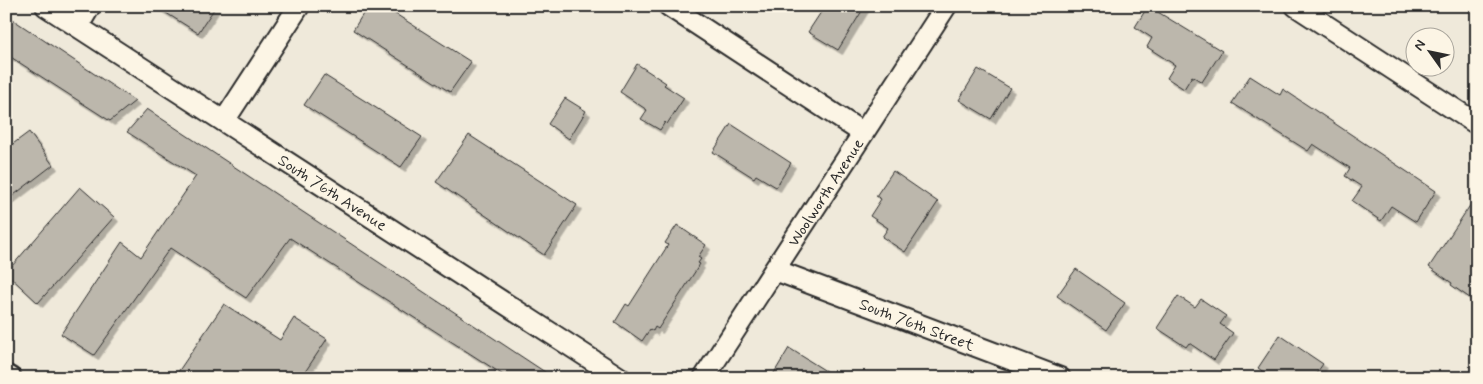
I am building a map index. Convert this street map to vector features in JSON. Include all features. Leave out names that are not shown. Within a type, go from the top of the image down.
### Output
[{"type":"street","name":"South 76th Avenue","points":[[46,6],[620,378]]},
{"type":"street","points":[[78,26],[90,6]]},
{"type":"street","points":[[224,121],[299,6]]},
{"type":"street","points":[[668,6],[863,134]]},
{"type":"street","name":"Woolworth Avenue","points":[[704,378],[946,6]]},
{"type":"street","points":[[1296,6],[1477,124]]},
{"type":"street","name":"South 76th Street","points":[[775,270],[1060,378]]},
{"type":"street","points":[[6,375],[10,378]]},
{"type":"building","points":[[155,6],[216,6],[198,33]]},
{"type":"building","points":[[368,6],[383,6],[471,62],[450,92],[353,30]]},
{"type":"building","points":[[825,6],[865,6],[838,50],[808,32]]},
{"type":"building","points":[[1148,6],[1222,51],[1202,82],[1192,76],[1184,89],[1167,78],[1175,65],[1147,47],[1152,38],[1135,27]]},
{"type":"building","points":[[6,15],[135,101],[110,121],[6,54]]},
{"type":"building","points":[[637,64],[666,83],[664,85],[684,98],[667,124],[665,122],[660,130],[641,119],[647,110],[620,92]]},
{"type":"building","points":[[978,69],[1010,88],[991,119],[959,100]]},
{"type":"building","points":[[324,75],[422,137],[401,167],[304,105]]},
{"type":"building","points":[[1250,76],[1280,95],[1283,89],[1436,191],[1416,222],[1391,206],[1381,221],[1352,201],[1362,187],[1345,176],[1350,168],[1313,144],[1308,151],[1232,103]]},
{"type":"building","points":[[565,98],[586,111],[569,139],[548,124]]},
{"type":"building","points":[[147,109],[554,378],[508,378],[290,238],[246,298],[170,248],[94,355],[61,334],[122,242],[141,257],[196,176],[127,132]]},
{"type":"building","points":[[731,124],[791,163],[776,187],[756,175],[754,178],[713,152]]},
{"type":"building","points":[[29,132],[53,165],[6,201],[6,149]]},
{"type":"building","points":[[469,135],[577,205],[544,255],[436,182]]},
{"type":"building","points":[[893,171],[938,202],[905,252],[882,237],[888,228],[870,216],[881,199],[876,196]]},
{"type":"building","points":[[80,187],[114,217],[38,303],[6,273]]},
{"type":"building","points":[[1477,195],[1477,303],[1429,267]]},
{"type":"building","points":[[677,225],[706,245],[698,257],[701,259],[698,263],[700,264],[658,329],[655,327],[653,331],[650,329],[642,341],[615,322],[626,304],[629,306],[668,245],[665,243]]},
{"type":"building","points":[[1076,269],[1125,303],[1106,330],[1057,296]]},
{"type":"building","points":[[1178,296],[1195,307],[1201,299],[1226,316],[1220,324],[1233,333],[1214,360],[1189,343],[1186,347],[1157,328]]},
{"type":"building","points":[[224,304],[280,340],[294,318],[327,339],[301,378],[174,378]]},
{"type":"building","points":[[1280,335],[1323,364],[1313,378],[1272,378],[1258,368]]},
{"type":"building","points":[[789,348],[837,378],[771,378]]}]
